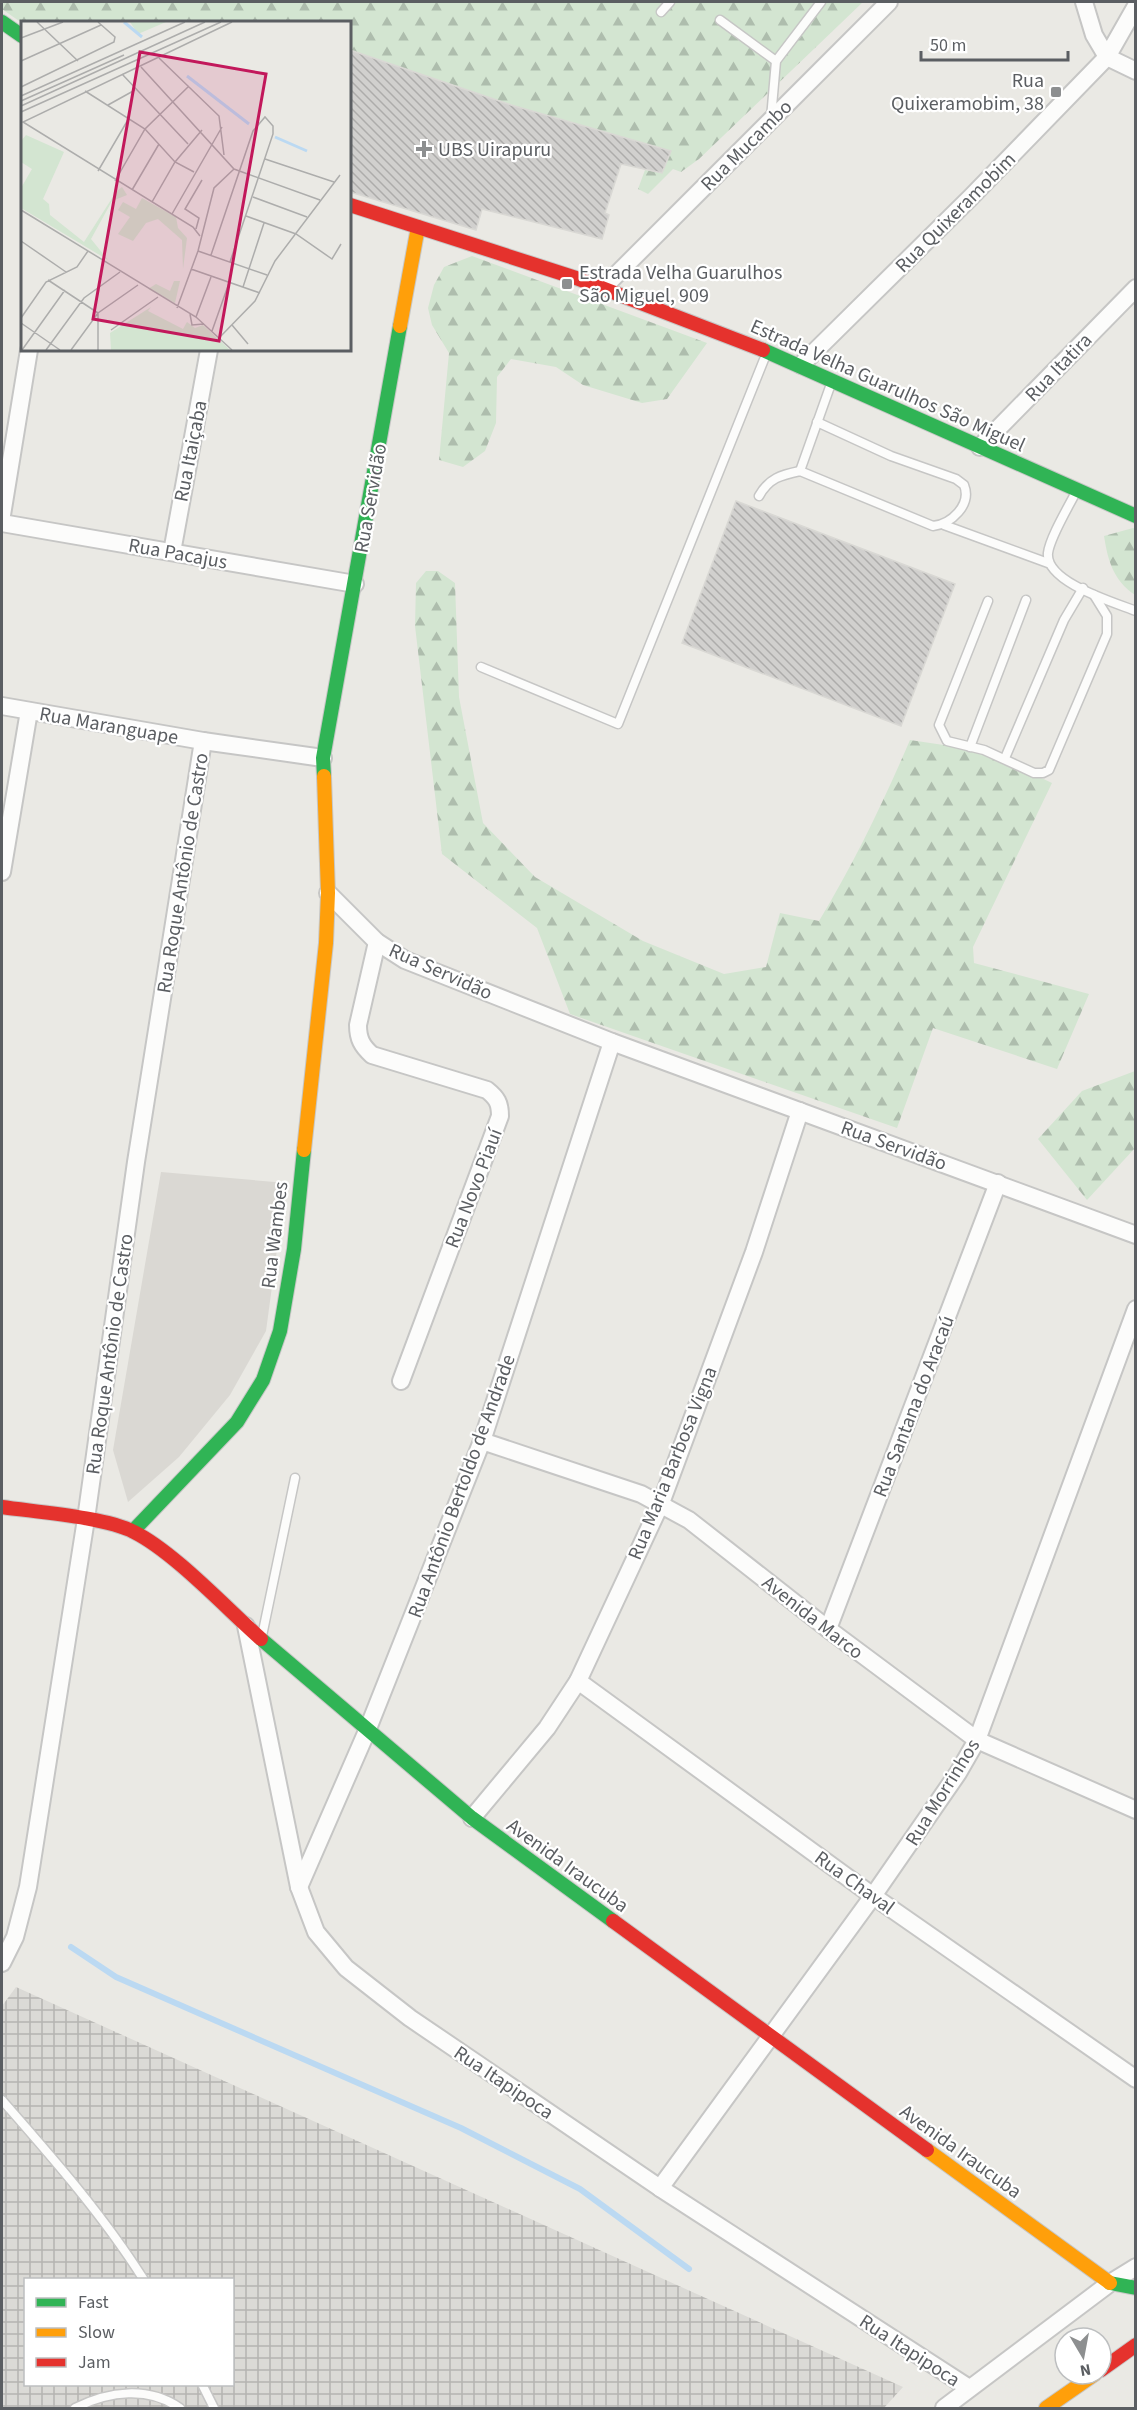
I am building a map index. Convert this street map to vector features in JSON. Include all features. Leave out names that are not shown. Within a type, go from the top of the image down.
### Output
[{"type":"main road","points":[[3,25],[21,35]]},
{"type":"main road","name":"Estrada Velha Guarulhos São Miguel","points":[[351,205],[603,288],[801,365],[1136,516]]},
{"type":"main road","name":"Rua Servidão","points":[[328,893],[323,758],[418,226]]},
{"type":"main road","name":"Rua Wambes","points":[[133,1531],[237,1422],[263,1380],[280,1331],[294,1249],[326,944],[328,893]]},
{"type":"main road","name":"Avenida Iraucuba","points":[[2,1507],[86,1519],[133,1531],[168,1556],[262,1640],[472,1818],[1110,2283]]},
{"type":"main road","points":[[1110,2283],[1136,2288]]},
{"type":"main road","points":[[1113,2361],[1136,2345]]},
{"type":"main road","points":[[1046,2409],[1078,2386]]},
{"type":"street","name":"Rua Mucambo","points":[[603,288],[890,2]]},
{"type":"street","points":[[1084,2],[1094,35],[1107,57],[1136,71]]},
{"type":"street","name":"Rua Quixeramobim","points":[[801,365],[971,197],[1107,57],[1136,6]]},
{"type":"street","name":"Rua Itatira","points":[[980,447],[1136,288]]},
{"type":"street","points":[[2,515],[29,351]]},
{"type":"street","name":"Rua Itaiçaba","points":[[172,552],[209,351]]},
{"type":"street","name":"Rua Pacajus","points":[[2,523],[355,584]]},
{"type":"street","name":"Rua Maranguape","points":[[2,706],[203,741],[323,758]]},
{"type":"street","points":[[2,872],[29,711]]},
{"type":"street","name":"Rua Roque Antônio de Castro","points":[[2,1963],[15,1937],[28,1887],[86,1519],[136,1162],[203,741]]},
{"type":"street","name":"Rua Servidão","points":[[328,893],[377,942],[405,960],[612,1042],[1136,1235]]},
{"type":"street","name":"Rua Novo Piauí","points":[[377,942],[358,1025],[358,1038],[364,1048],[372,1055],[487,1090],[500,1104],[500,1116],[400,1381]]},
{"type":"street","name":"Rua Antônio Bertoldo de Andrade","points":[[299,1887],[368,1731],[482,1442],[612,1042]]},
{"type":"street","name":"Rua Maria Barbosa Vigna","points":[[472,1818],[547,1728],[578,1681],[661,1503],[754,1252],[800,1111]]},
{"type":"street","name":"Rua Santana do Aracaú","points":[[828,1629],[998,1183]]},
{"type":"street","name":"Rua Morrinhos","points":[[660,2188],[873,1896],[958,1773],[976,1740],[1136,1309]]},
{"type":"street","name":"Avenida Marco","points":[[482,1442],[641,1494],[661,1503],[689,1520],[828,1629],[976,1740],[1136,1810]]},
{"type":"street","name":"Rua Itapipoca","points":[[246,1626],[299,1887],[316,1932],[346,1968],[410,2018],[660,2188],[969,2388]]},
{"type":"street","name":"Rua Chaval","points":[[578,1681],[873,1896],[1129,2062],[1136,2079]]},
{"type":"street","points":[[944,2409],[1110,2283],[1136,2267]]},
{"type":"lane","points":[[661,12],[670,2]]},
{"type":"lane","points":[[771,120],[776,62],[821,2]]},
{"type":"lane","points":[[720,20],[776,62]]},
{"type":"lane","points":[[481,667],[618,724],[767,352]]},
{"type":"lane","points":[[801,471],[833,379]]},
{"type":"lane","points":[[818,422],[891,456],[956,479],[964,485],[965,497],[954,518],[944,525]]},
{"type":"lane","points":[[759,496],[766,484],[780,475],[801,471],[933,526],[944,525],[1048,563]]},
{"type":"lane","points":[[1077,490],[1048,551],[1048,563],[1054,573],[1094,595],[1136,611]]},
{"type":"lane","points":[[1005,758],[1064,620],[1083,588]]},
{"type":"lane","points":[[988,601],[939,725],[947,741],[1005,758],[1034,773],[1042,774],[1049,770],[1107,634],[1107,616],[1094,595]]},
{"type":"lane","points":[[970,747],[1026,600]]},
{"type":"lane","points":[[262,1640],[294,1478]]},
{"type":"lane","points":[[2,2100],[76,2186],[120,2242],[143,2278]]},
{"type":"lane","points":[[202,2386],[214,2409]]},
{"type":"lane","points":[[75,2409],[113,2394],[141,2393],[165,2398],[180,2409]]},
{"type":"shaded area","points":[[161,1172],[286,1183],[266,1331],[230,1395],[179,1457],[128,1502],[113,1450]]},
{"type":"shaded area","points":[[16,1987],[903,2387],[884,2408],[2,2408],[2,2006]]},
{"type":"green space","points":[[2,2],[863,2],[699,159],[681,172],[673,169],[648,194],[638,189],[645,170],[662,173],[671,151],[527,110],[351,50],[351,21],[21,22],[2,9]]},
{"type":"green space","points":[[472,256],[707,343],[667,399],[642,403],[583,385],[556,367],[511,359],[497,377],[496,423],[485,451],[463,467],[439,460],[449,353],[432,325],[428,308],[434,285],[444,267]]},
{"type":"green space","points":[[1136,529],[1135,595],[1121,583],[1113,569],[1107,554],[1104,536]]},
{"type":"green space","points":[[426,571],[438,571],[455,583],[459,697],[483,823],[535,877],[643,941],[724,974],[766,967],[780,913],[819,921],[868,832],[910,740],[984,751],[1052,783],[973,947],[974,963],[1089,994],[1057,1069],[933,1028],[897,1128],[570,1014],[537,928],[442,854],[415,626],[416,583]]},
{"type":"green space","points":[[1135,1071],[1135,1148],[1087,1200],[1038,1139],[1082,1091]]},
{"type":"building","points":[[351,50],[511,105],[671,151],[662,173],[621,164],[605,213],[609,215],[602,239],[482,209],[476,230],[351,192]]},
{"type":"building","points":[[736,501],[955,584],[901,726],[682,643]]},
{"type":"waterway","points":[[71,1947],[116,1977],[461,2128],[580,2189],[689,2269]]},
{"type":"traffic: fast","points":[[2,22],[21,35]]},
{"type":"traffic: fast","points":[[324,776],[323,758],[400,326]]},
{"type":"traffic: fast","points":[[763,350],[1136,516]]},
{"type":"traffic: fast","points":[[133,1531],[237,1422],[263,1380],[280,1331],[294,1249],[304,1150]]},
{"type":"traffic: fast","points":[[261,1639],[472,1818],[613,1921]]},
{"type":"traffic: fast","points":[[1110,2283],[1136,2288]]},
{"type":"traffic: slow","points":[[400,326],[418,227]]},
{"type":"traffic: slow","points":[[304,1150],[326,943],[328,893],[324,776]]},
{"type":"traffic: slow","points":[[927,2150],[1110,2283]]},
{"type":"traffic: slow","points":[[1046,2408],[1078,2386]]},
{"type":"traffic: jam","points":[[351,205],[576,278],[763,350]]},
{"type":"traffic: jam","points":[[2,1507],[106,1522],[134,1532],[183,1566],[261,1639]]},
{"type":"traffic: jam","points":[[613,1921],[927,2150]]},
{"type":"traffic: jam","points":[[1113,2361],[1136,2345]]},
{"type":"place","name":"Rua Quixeramobim, 38","points":[[1056,92]]},
{"type":"place","name":"UBS Uirapuru","points":[[424,149]]},
{"type":"place","name":"Estrada Velha Guarulhos São Miguel, 909","points":[[567,284]]}]
